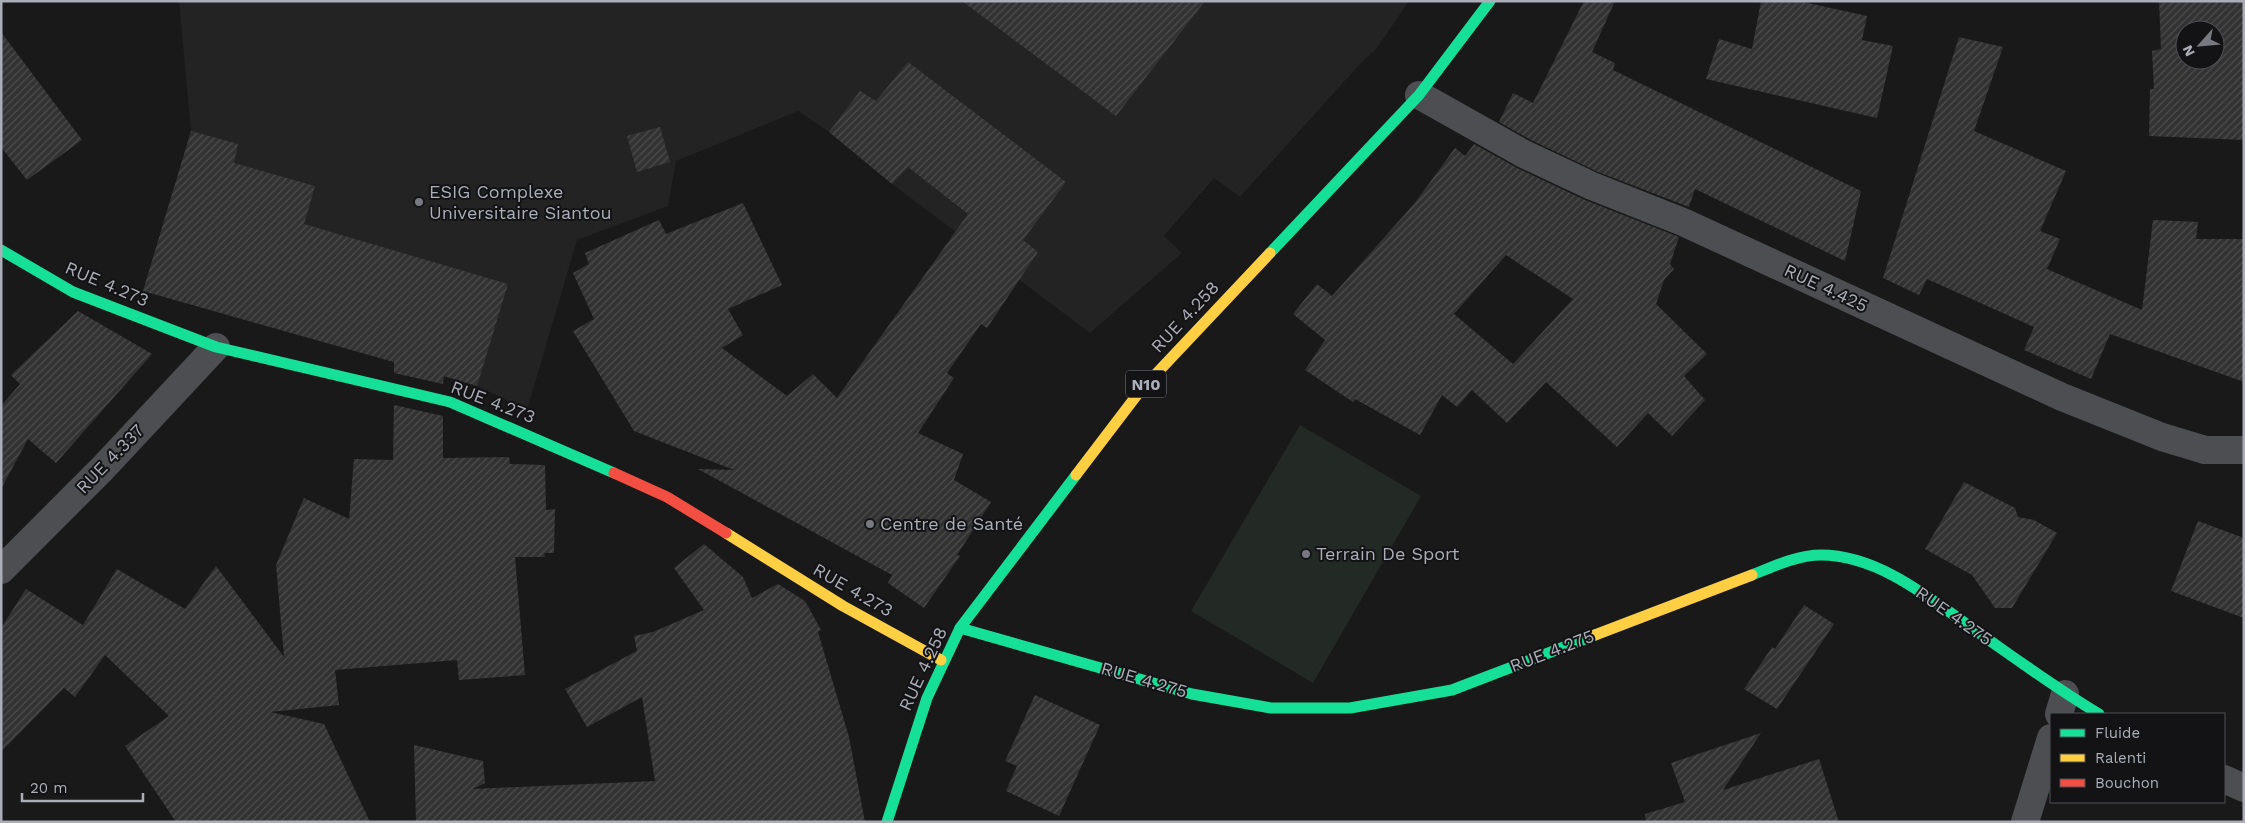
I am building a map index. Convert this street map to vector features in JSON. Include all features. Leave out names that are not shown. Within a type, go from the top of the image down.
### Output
[{"type":"main road","name":"RUE 4.258","points":[[888,822],[911,737],[941,660],[960,628],[1140,390],[1419,95],[1490,1]]},
{"type":"main road","name":"RUE 4.273","points":[[1,250],[73,292],[216,347],[450,402],[558,446],[667,497],[843,606],[941,660]]},
{"type":"main road","name":"RUE 4.275","points":[[960,628],[1192,694],[1272,708],[1350,708],[1452,690],[1788,561],[1821,555],[1850,559],[1899,577],[2062,704],[2095,713]]},
{"type":"street","name":"RUE 4.425","points":[[1419,95],[1532,158],[1592,186],[1683,222],[2062,397],[2162,438],[2205,450],[2244,450]]},
{"type":"street","name":"RUE 4.337","points":[[1,570],[102,469],[216,347]]},
{"type":"street","points":[[2025,822],[2050,741]]},
{"type":"street","points":[[2225,779],[2244,788]]},
{"type":"shaded area","name":"ESIG Complexe Universitaire Siantou","points":[[179,1],[1409,1],[1377,48],[1359,65],[1240,197],[1214,178],[1164,236],[1182,253],[1090,333],[892,184],[829,132],[798,111],[676,161],[668,206],[577,240],[527,410],[477,386],[143,291],[191,131]]},
{"type":"shaded area","name":"Terrain De Sport","points":[[1300,425],[1421,496],[1313,683],[1191,611]]},
{"type":"building","points":[[962,1],[1205,1],[1116,116]]},
{"type":"building","points":[[1584,1],[1615,1],[1592,52],[1615,63],[1613,70],[1861,191],[1845,261],[1695,189],[1689,207],[1598,172],[1531,140],[1499,122],[1513,93],[1533,103]]},
{"type":"building","points":[[1761,1],[1799,1],[1867,16],[1862,40],[1893,46],[1877,118],[1706,79],[1719,39],[1752,49]]},
{"type":"building","points":[[2159,1],[2244,1],[2244,140],[2149,136],[2150,89],[2154,89],[2152,51],[2161,49]]},
{"type":"building","points":[[1,32],[82,140],[27,180],[1,147]]},
{"type":"building","points":[[1959,37],[2003,47],[1974,131],[2066,171],[2040,231],[2060,239],[2047,269],[2142,310],[2153,220],[2198,222],[2196,239],[2244,239],[2244,382],[2110,334],[2091,379],[2024,350],[2034,327],[1927,279],[1919,295],[1883,278]]},
{"type":"building","points":[[908,62],[1066,182],[1023,240],[1038,252],[987,328],[981,324],[947,373],[954,378],[918,433],[963,454],[954,480],[991,502],[957,555],[960,556],[924,608],[888,583],[892,575],[698,469],[734,470],[634,431],[573,331],[594,319],[573,273],[589,264],[585,253],[659,220],[666,234],[743,203],[782,285],[728,309],[743,335],[722,348],[787,396],[813,374],[837,398],[968,214],[908,167],[892,184],[829,132],[860,91],[876,101]]},
{"type":"building","points":[[660,127],[670,162],[637,172],[627,136]]},
{"type":"building","points":[[191,131],[238,144],[234,163],[315,186],[304,224],[508,284],[477,386],[444,376],[443,384],[394,373],[394,362],[143,291]]},
{"type":"building","points":[[1474,144],[1517,168],[1585,200],[1679,237],[1670,264],[1674,269],[1664,280],[1656,304],[1707,354],[1684,376],[1705,400],[1672,436],[1648,413],[1617,447],[1546,382],[1507,423],[1472,390],[1457,407],[1442,395],[1420,435],[1355,399],[1353,402],[1305,370],[1325,340],[1293,314],[1317,284],[1332,296],[1414,204],[1455,148],[1465,156]],"holes":[[[1506,255],[1573,299],[1513,364],[1454,314]]]},
{"type":"building","points":[[78,311],[152,354],[56,463],[28,439],[1,489],[1,406],[20,384],[11,375]]},
{"type":"building","points":[[394,405],[443,416],[443,458],[509,457],[510,464],[545,465],[546,510],[555,509],[554,553],[544,553],[545,557],[515,557],[525,675],[459,680],[457,660],[335,670],[339,705],[270,712],[324,724],[370,822],[176,822],[125,746],[169,716],[105,655],[75,697],[64,688],[1,752],[1,628],[26,589],[83,625],[117,569],[185,609],[216,566],[284,657],[276,565],[304,498],[349,519],[354,459],[393,460]]},
{"type":"building","points":[[1964,482],[2015,508],[2018,517],[2034,520],[2057,533],[2012,608],[1995,608],[1972,575],[1925,549]]},
{"type":"building","points":[[2198,521],[2244,538],[2244,618],[2171,591]]},
{"type":"building","points":[[704,544],[743,577],[752,598],[778,584],[805,601],[821,630],[818,632],[849,737],[865,822],[416,822],[414,745],[483,761],[485,783],[473,789],[655,781],[642,697],[587,727],[565,689],[637,651],[634,636],[653,632],[704,610],[674,568]]},
{"type":"building","points":[[1804,605],[1834,624],[1777,709],[1744,689],[1772,647],[1775,649]]},
{"type":"building","points":[[1035,695],[1100,725],[1059,816],[1006,791],[1017,766],[1005,761]]},
{"type":"building","points":[[1761,733],[1723,790],[1819,759],[1839,822],[1646,822],[1645,814],[1685,802],[1671,763]]},
{"type":"traffic: fast","points":[[1270,253],[1419,95],[1490,1]]},
{"type":"traffic: fast","points":[[1,250],[73,292],[216,347],[450,402],[614,473]]},
{"type":"traffic: fast","points":[[887,822],[927,698],[960,628],[1076,475]]},
{"type":"traffic: fast","points":[[1752,575],[1786,562],[1812,555],[1843,557],[1885,571],[1924,594],[2038,675],[2097,713]]},
{"type":"traffic: fast","points":[[960,628],[1192,694],[1271,708],[1350,708],[1452,690],[1595,635]]},
{"type":"traffic: slow","points":[[1076,475],[1140,391],[1270,253]]},
{"type":"traffic: slow","points":[[726,533],[843,606],[941,660]]},
{"type":"traffic: slow","points":[[1595,635],[1752,575]]},
{"type":"traffic: jam","points":[[614,473],[667,497],[726,533]]},
{"type":"place","name":"ESIG Complexe Universitaire Siantou","points":[[419,202]]},
{"type":"place","name":"Centre de Santé","points":[[870,524]]},
{"type":"place","name":"Terrain De Sport","points":[[1306,554]]}]
